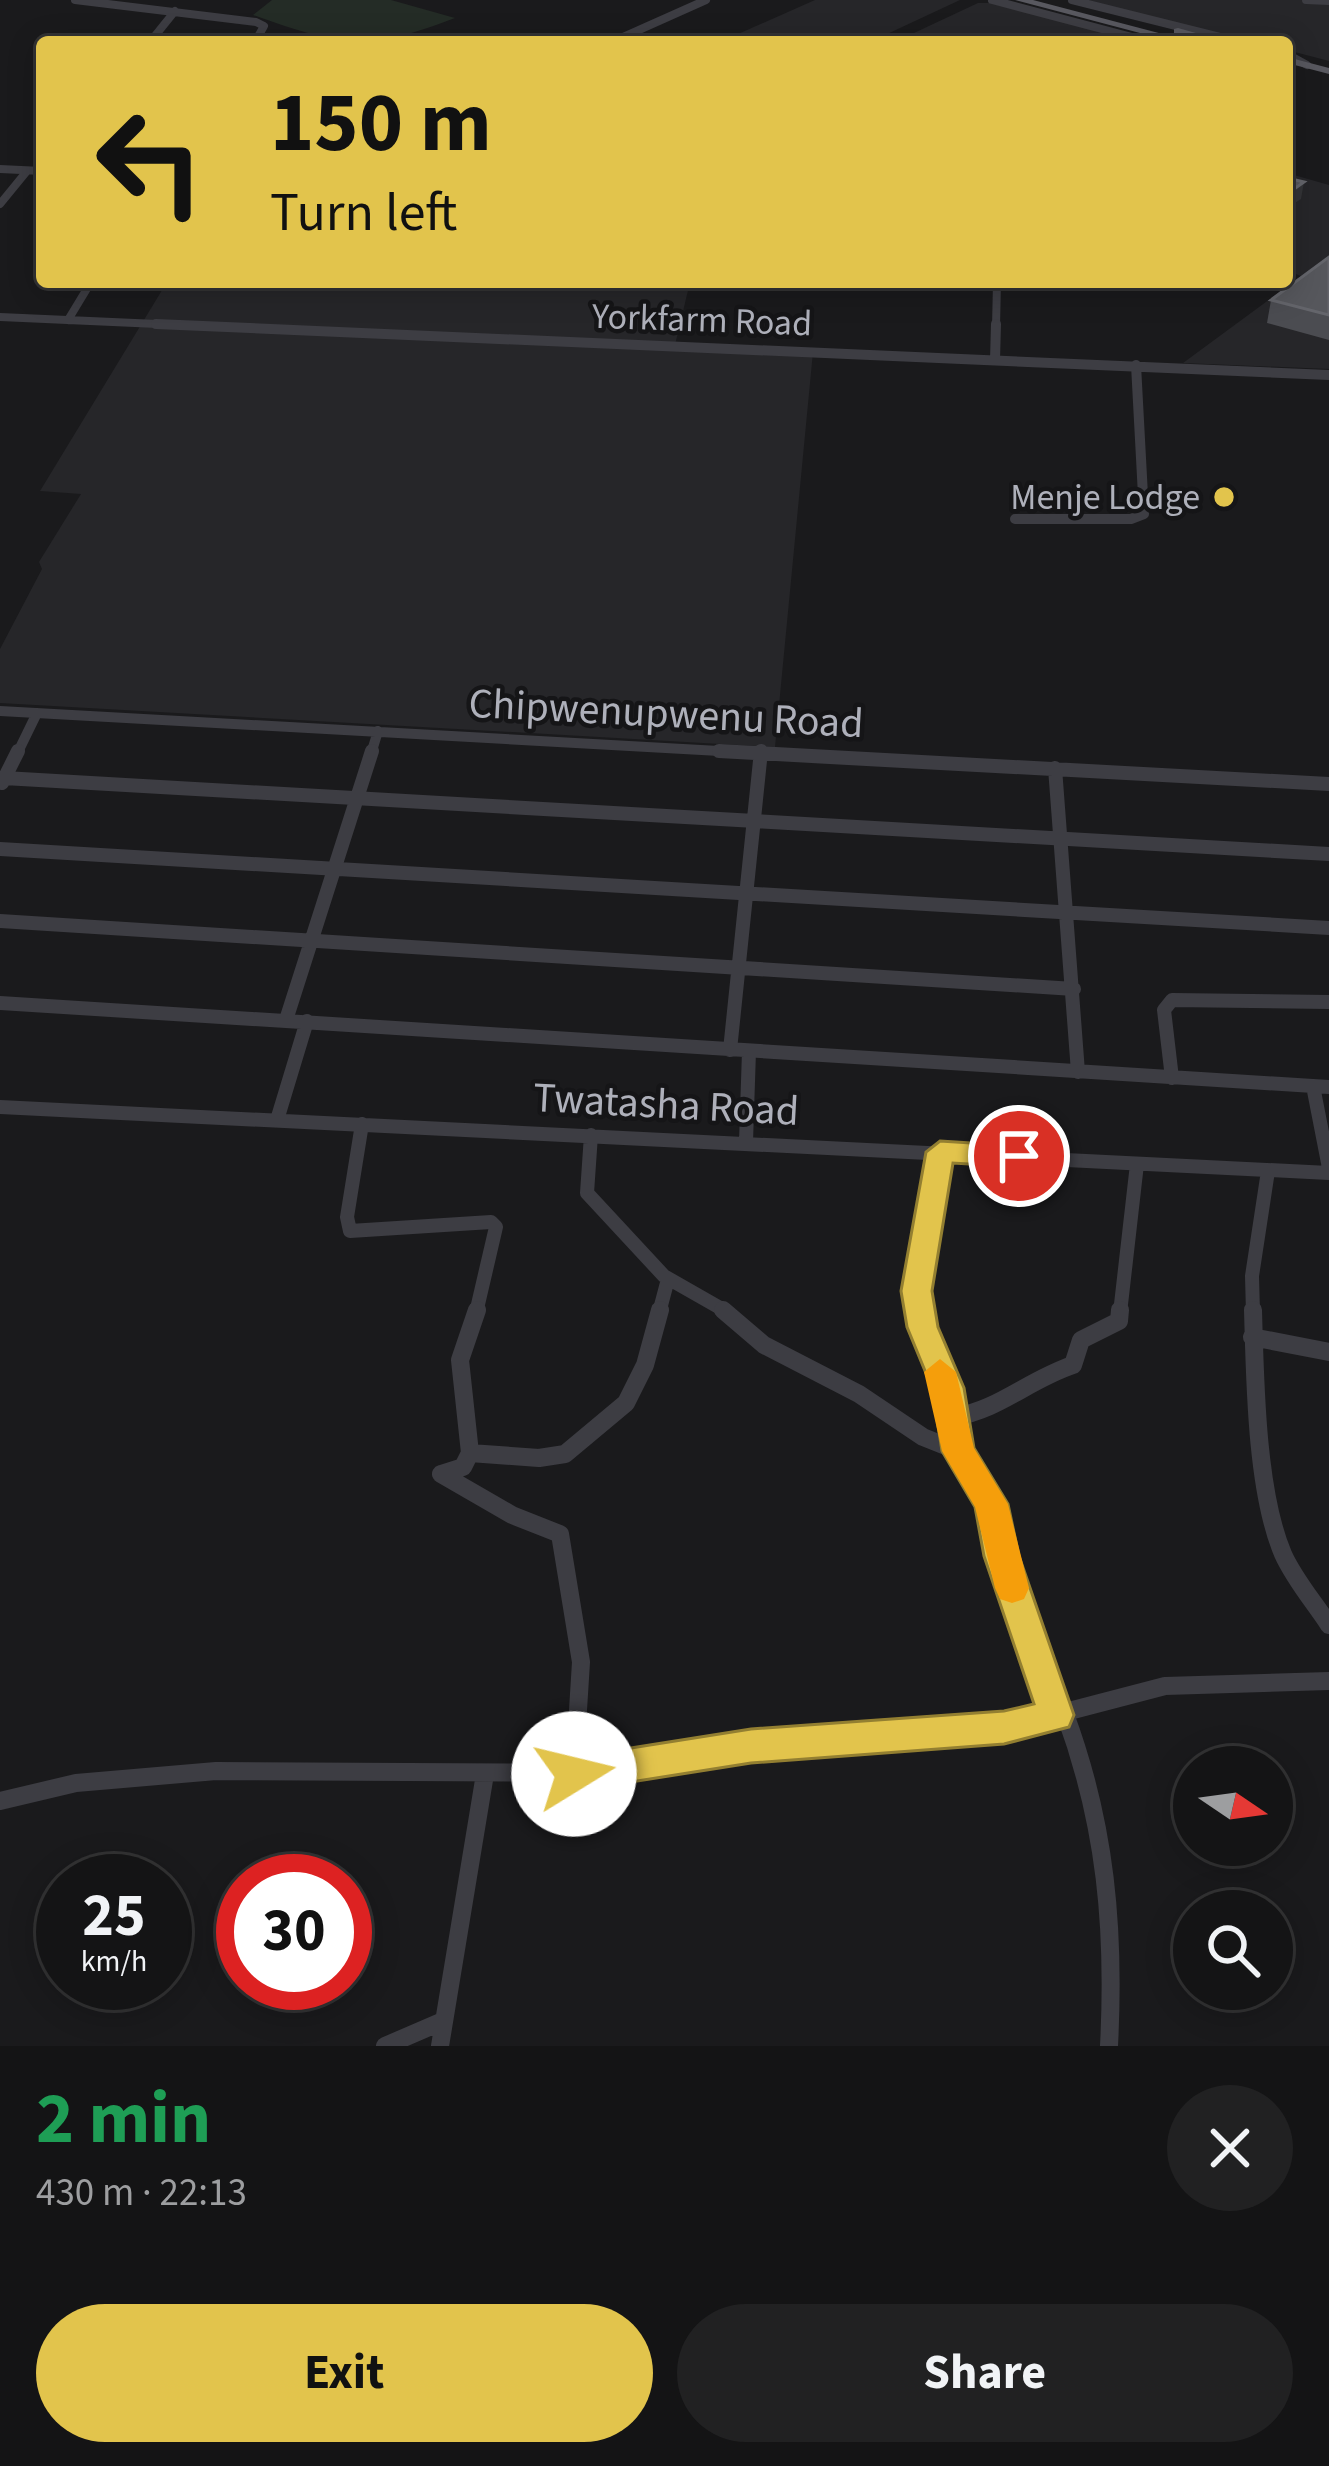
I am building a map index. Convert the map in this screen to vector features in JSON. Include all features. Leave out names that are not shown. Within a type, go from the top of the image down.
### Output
[{"type":"main road","points":[[1020,0],[1188,36]]},
{"type":"main road","points":[[1049,2],[1156,36]]},
{"type":"main road","points":[[1098,17],[1195,36]]},
{"type":"main road","points":[[1098,17],[1166,36]]},
{"type":"main road","points":[[1293,64],[1329,76]]},
{"type":"main road","points":[[1293,65],[1329,76]]},
{"type":"street","points":[[75,0],[256,22],[264,26],[259,36]]},
{"type":"street","points":[[625,36],[706,0]]},
{"type":"street","points":[[992,0],[1128,36]]},
{"type":"street","points":[[1306,0],[1329,1]]},
{"type":"street","points":[[1049,2],[1074,1],[1198,36]]},
{"type":"street","points":[[155,36],[175,11]]},
{"type":"street","points":[[0,169],[36,171]]},
{"type":"street","points":[[0,204],[27,170]]},
{"type":"street","points":[[68,320],[87,288]]},
{"type":"street","points":[[995,360],[997,288]]},
{"type":"street","name":"Yorkfarm Road","points":[[0,317],[1329,375]]},
{"type":"street","points":[[1015,519],[1131,519],[1144,514],[1136,365]]},
{"type":"street","name":"Chipwenupwenu Road","points":[[0,711],[1329,784]]},
{"type":"street","points":[[37,712],[2,783],[358,798],[1329,854]]},
{"type":"street","points":[[286,1020],[378,731]]},
{"type":"street","points":[[730,1050],[760,751]]},
{"type":"street","points":[[1055,768],[1078,1072]]},
{"type":"street","points":[[0,849],[1329,928]]},
{"type":"street","points":[[0,921],[1074,988]]},
{"type":"street","points":[[1172,1078],[1164,1010],[1172,1000],[1329,1002]]},
{"type":"street","points":[[0,1003],[1321,1087],[1329,1171]]},
{"type":"street","points":[[278,1120],[307,1022]]},
{"type":"street","points":[[746,1142],[749,1051]]},
{"type":"street","name":"Twatasha Road","points":[[0,1107],[1329,1171]]},
{"type":"street","points":[[362,1124],[346,1217],[350,1231],[490,1222],[496,1226],[482,1298],[460,1360],[470,1454],[463,1466],[441,1474],[512,1515],[560,1534],[581,1662],[574,1774]]},
{"type":"street","points":[[591,1135],[587,1193],[624,1239],[668,1279],[742,1321],[764,1345],[859,1394],[923,1437],[958,1451]]},
{"type":"street","points":[[940,1152],[916,1291],[954,1418],[958,1451],[991,1504],[1001,1556],[1060,1714],[1089,1775],[1114,1891],[1108,2046]]},
{"type":"street","points":[[954,1418],[987,1412],[1028,1380],[1073,1365],[1081,1340],[1119,1321],[1137,1163]]},
{"type":"street","points":[[1268,1171],[1252,1276],[1252,1336],[1275,1530],[1284,1557],[1329,1624]]},
{"type":"street","points":[[470,1454],[539,1458],[565,1454],[626,1403],[645,1365],[668,1279]]},
{"type":"street","points":[[1252,1336],[1329,1352]]},
{"type":"street","points":[[0,1801],[76,1784],[216,1771],[574,1774],[751,1746],[1004,1728],[1165,1685],[1329,1681]]},
{"type":"street","points":[[440,2046],[485,1774]]},
{"type":"street","points":[[385,2046],[443,2021]]},
{"type":"shaded area","points":[[272,0],[391,0],[455,18],[399,36],[320,36],[253,15]]},
{"type":"shaded area","points":[[815,0],[960,0],[888,36],[734,36]]},
{"type":"shaded area","points":[[1083,0],[1329,0],[1329,61],[1293,52],[1293,36],[1229,36]]},
{"type":"shaded area","points":[[978,3],[1122,36],[908,36]]},
{"type":"shaded area","points":[[1293,175],[1329,185],[1329,369],[1183,363],[1285,288],[1293,288],[1301,276],[1293,273]]},
{"type":"shaded area","points":[[163,288],[689,288],[675,345],[813,352],[775,747],[0,703],[0,649],[42,569],[39,562],[81,494],[40,491]]},
{"type":"building","points":[[1329,257],[1329,315],[1271,300]]},
{"type":"slow traffic","points":[[940,1372],[948,1388],[958,1451],[991,1504],[1012,1588]]},
{"type":"place","name":"Menje Lodge","points":[[1224,497]]},
{"type":"route","points":[[574,1774],[751,1746],[1004,1728],[1056,1715],[1001,1556],[991,1504],[958,1451],[948,1388],[929,1346],[916,1291],[940,1152],[1019,1156]]}]
